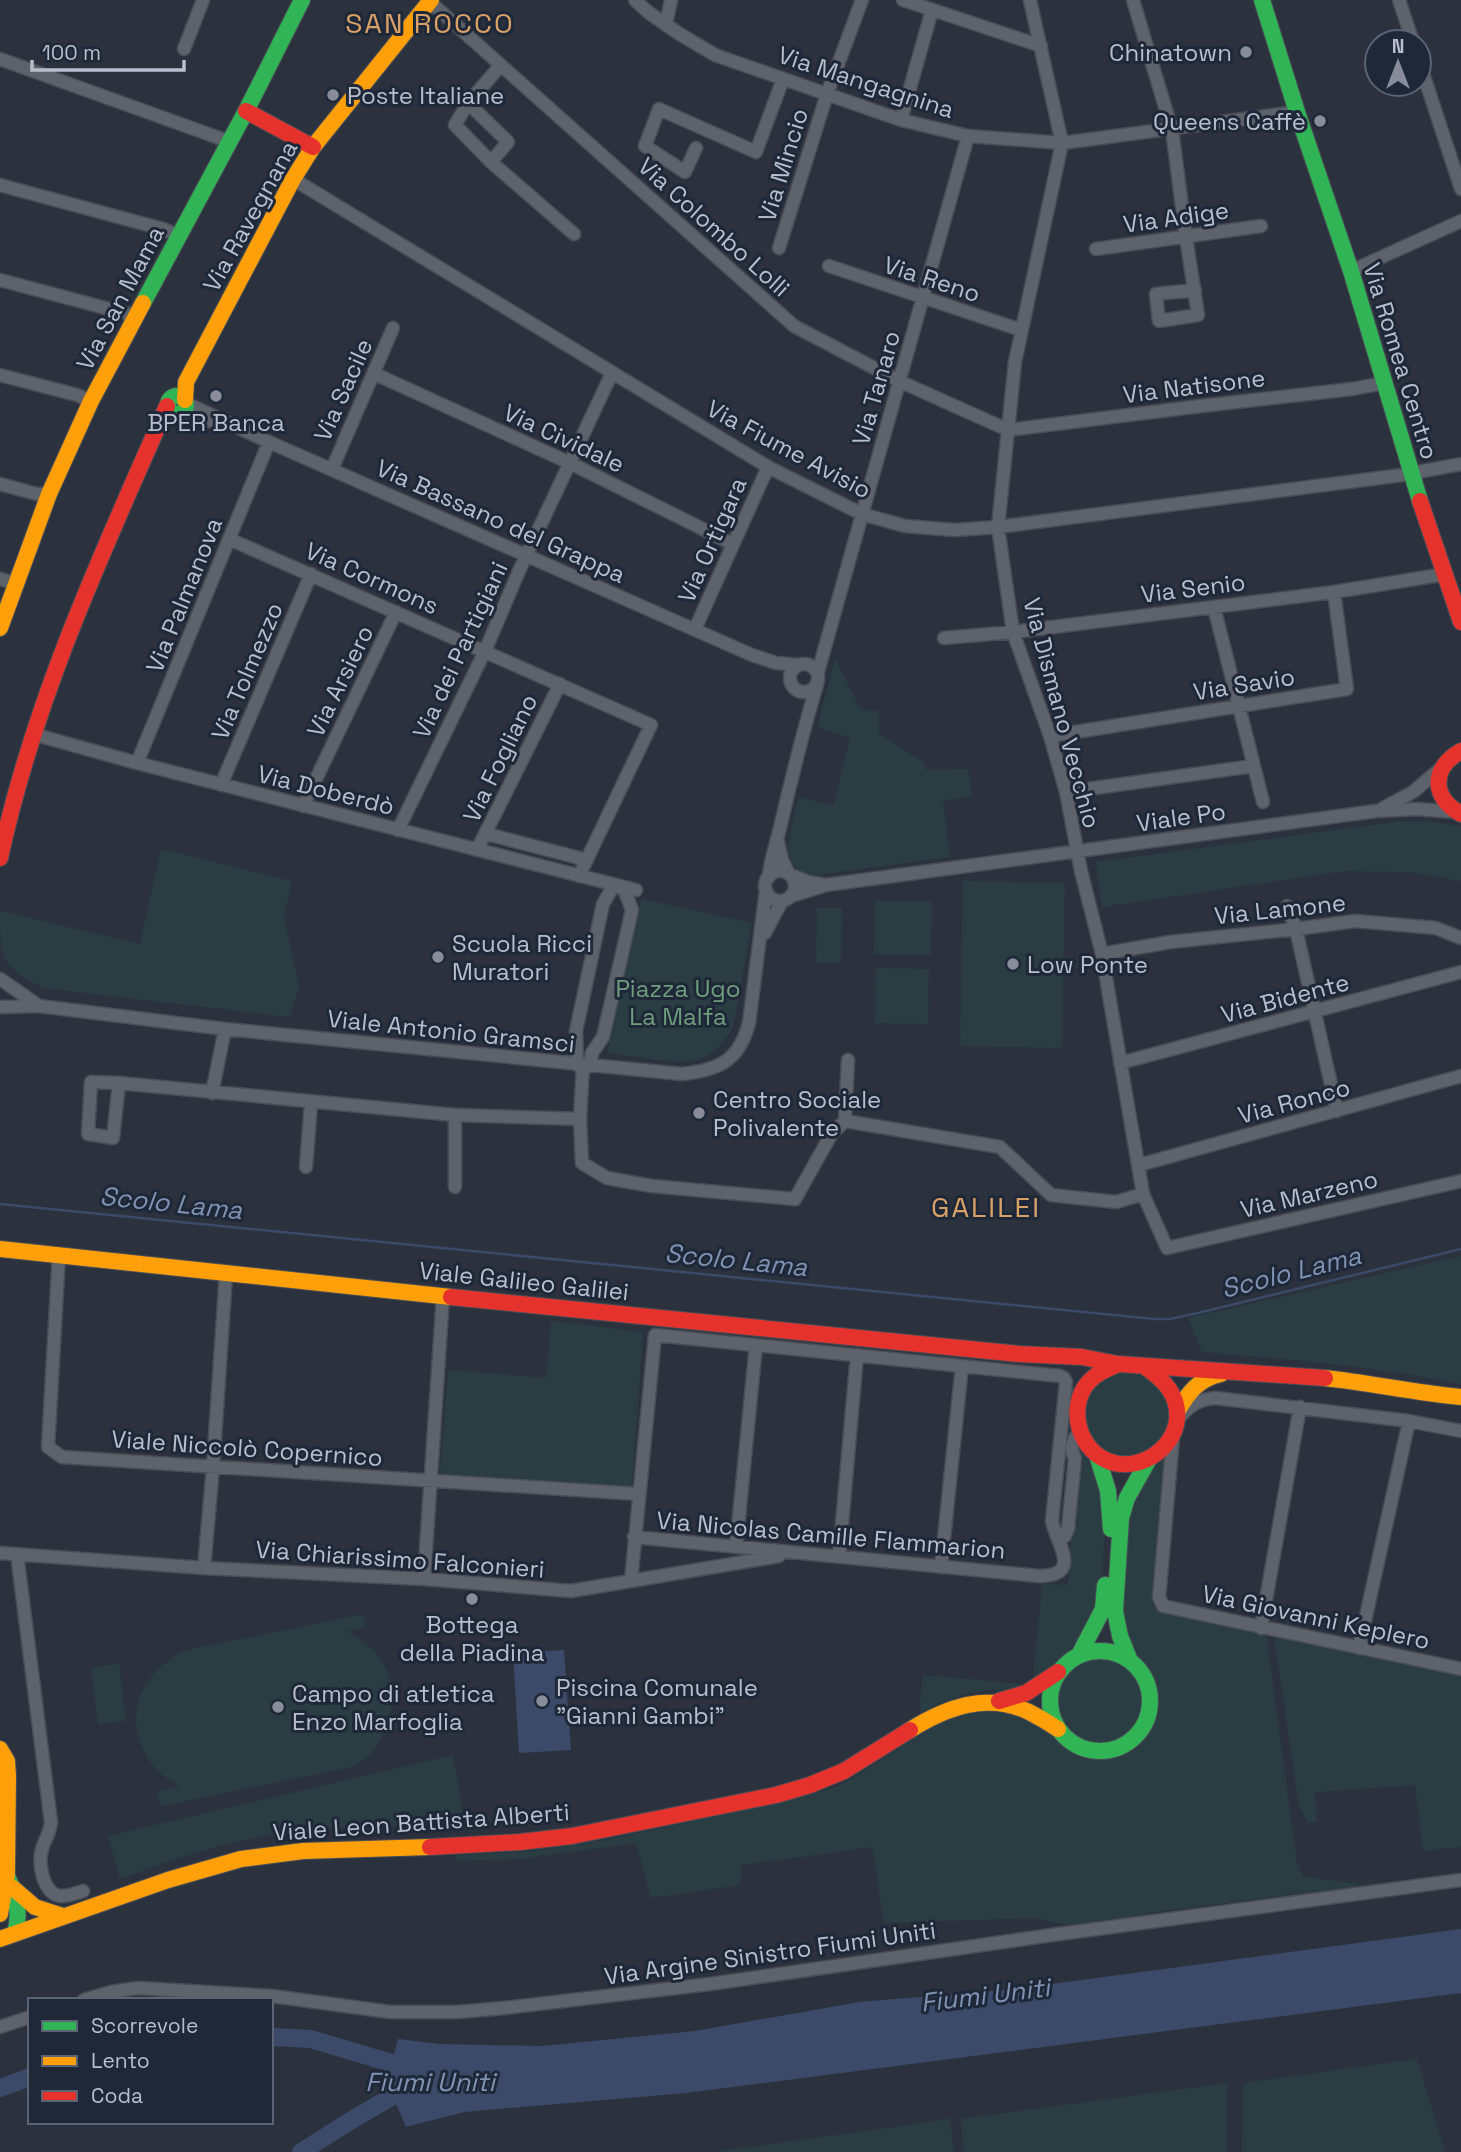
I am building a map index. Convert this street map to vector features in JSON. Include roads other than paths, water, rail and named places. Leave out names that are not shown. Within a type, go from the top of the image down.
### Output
[{"type":"street","points":[[184,49],[203,0]]},
{"type":"street","name":"Via Mangagnina","points":[[635,0],[666,24],[715,55],[901,120],[968,136],[1062,143],[1269,116],[1293,99]]},
{"type":"street","points":[[666,24],[671,0]]},
{"type":"street","name":"Via Mincio","points":[[779,248],[827,94],[862,0]]},
{"type":"street","points":[[903,0],[1041,46]]},
{"type":"street","points":[[1030,0],[1062,143]]},
{"type":"street","points":[[1133,0],[1172,130],[1195,290]]},
{"type":"street","name":"Via Romea Centro","points":[[1262,0],[1351,271],[1411,473],[1461,622]]},
{"type":"street","points":[[1399,0],[1408,28]]},
{"type":"street","name":"Via Colombo Lolli","points":[[431,1],[794,326],[899,381],[1007,430]]},
{"type":"street","name":"Via Ravegnana","points":[[0,858],[6,808],[33,734],[96,566],[160,425],[179,408],[186,383],[293,179],[313,147],[431,1]]},
{"type":"street","name":"Via San Mama","points":[[0,628],[7,583],[92,401],[246,111],[297,2]]},
{"type":"street","points":[[901,120],[932,10]]},
{"type":"street","points":[[0,59],[229,140]]},
{"type":"street","points":[[501,65],[468,103],[455,125],[491,162],[574,234]]},
{"type":"street","points":[[696,148],[685,172],[645,146],[659,110],[756,152],[783,79]]},
{"type":"street","points":[[1431,98],[1461,189]]},
{"type":"street","points":[[1269,116],[1283,103],[1293,99]]},
{"type":"street","points":[[468,103],[508,142],[491,162]]},
{"type":"street","points":[[246,111],[313,147]]},
{"type":"street","name":"Via Tanaro","points":[[818,678],[822,651],[968,136]]},
{"type":"street","name":"Via Dismano Vecchio","points":[[1062,143],[1015,362],[998,527],[1013,632],[1050,736],[1066,792],[1077,852],[1102,954],[1143,1194],[1167,1248]]},
{"type":"street","name":"Via Fiume Avisio","points":[[293,179],[768,467],[862,514],[905,526],[955,530],[998,527],[1411,473],[1461,464]]},
{"type":"street","points":[[0,185],[163,229],[178,238]]},
{"type":"street","points":[[1351,271],[1461,221]]},
{"type":"street","name":"Via Adige","points":[[1096,249],[1261,226]]},
{"type":"street","name":"Via Reno","points":[[829,266],[1021,330]]},
{"type":"street","points":[[0,280],[136,314]]},
{"type":"street","name":"Via Sacile","points":[[332,469],[393,328]]},
{"type":"street","name":"Via dei Partigiani","points":[[398,830],[485,651],[611,373]]},
{"type":"street","name":"Via Cividale","points":[[375,374],[570,463],[733,544]]},
{"type":"street","points":[[0,375],[92,401]]},
{"type":"street","name":"Via Natisone","points":[[1007,430],[1384,383]]},
{"type":"street","name":"Via Bassano del Grappa","points":[[179,408],[233,426],[752,655],[776,663],[800,664]]},
{"type":"street","name":"Via Palmanova","points":[[137,763],[269,442]]},
{"type":"street","name":"Via Ortigara","points":[[695,629],[768,467]]},
{"type":"street","points":[[0,484],[37,494],[49,494]]},
{"type":"street","name":"Via Cormons","points":[[229,539],[651,725],[587,860]]},
{"type":"street","name":"Via Tolmezzo","points":[[221,785],[311,574]]},
{"type":"street","name":"Via Senio","points":[[944,638],[1013,632],[1334,592],[1446,574]]},
{"type":"street","name":"Via Savio","points":[[1050,736],[1348,689],[1334,592]]},
{"type":"street","points":[[1214,607],[1263,802]]},
{"type":"street","name":"Via Arsiero","points":[[303,806],[396,612]]},
{"type":"street","points":[[800,664],[812,665],[818,678],[811,691],[801,692],[793,685],[792,671],[800,664],[816,658],[822,651]]},
{"type":"street","name":"Via Bassano del Grappa","points":[[752,655],[793,685]]},
{"type":"street","name":"Viale Antonio Gramsci","points":[[0,1007],[39,1006],[225,1029],[682,1074],[715,1069],[738,1051],[749,1023],[770,863],[818,678]]},
{"type":"street","name":"Via Fogliano","points":[[477,850],[560,684]]},
{"type":"street","name":"Viale Antonio Gramsci","points":[[793,685],[802,701],[804,714],[800,740]]},
{"type":"street","name":"Via Doberdò","points":[[33,734],[221,785],[610,883]]},
{"type":"street","points":[[1458,813],[1441,797],[1438,788],[1441,768],[1459,748]]},
{"type":"street","points":[[1066,792],[1254,766]]},
{"type":"street","name":"Viale Po","points":[[1376,811],[1413,792],[1441,768]]},
{"type":"street","name":"Viale Po","points":[[786,898],[826,885],[1376,811],[1418,809],[1458,813]]},
{"type":"street","points":[[486,834],[587,860],[579,876]]},
{"type":"street","points":[[777,841],[782,860],[792,877],[795,887],[786,898],[770,897],[767,883],[780,871],[789,874]]},
{"type":"street","name":"Viale Po","points":[[789,874],[808,882],[826,885]]},
{"type":"street","points":[[610,883],[636,890]]},
{"type":"street","points":[[610,883],[611,890],[605,900],[576,1031],[583,1065],[580,1119],[582,1163],[607,1178],[652,1186],[795,1199],[832,1133],[845,1121],[848,1060]]},
{"type":"street","points":[[583,1065],[603,1037],[632,910],[624,889],[610,883]]},
{"type":"street","points":[[605,900],[619,896],[629,901]]},
{"type":"street","name":"Viale Antonio Gramsci","points":[[761,939],[786,898]]},
{"type":"street","points":[[1287,906],[1296,929],[1338,1111]]},
{"type":"street","name":"Via Lamone","points":[[1102,954],[1170,942],[1355,921],[1436,929],[1461,938]]},
{"type":"street","name":"Via Bidente","points":[[1120,1063],[1461,972]]},
{"type":"street","name":"Viale Antonio Gramsci","points":[[0,979],[39,1006]]},
{"type":"street","points":[[212,1093],[225,1029]]},
{"type":"street","points":[[577,1041],[587,1047],[598,1044]]},
{"type":"street","name":"Via Ronco","points":[[1139,1165],[1461,1076]]},
{"type":"street","points":[[118,1083],[113,1138],[88,1134],[90,1082],[118,1083],[455,1115],[580,1119]]},
{"type":"street","points":[[306,1167],[311,1103]]},
{"type":"street","points":[[455,1115],[455,1187]]},
{"type":"street","points":[[845,1121],[1000,1147],[1051,1195],[1115,1202],[1143,1194]]},
{"type":"street","name":"Via Marzeno","points":[[1167,1248],[1461,1181]]},
{"type":"street","name":"Viale Galileo Galilei","points":[[0,1249],[1019,1354],[1095,1359],[1118,1364]]},
{"type":"street","name":"Viale Niccolò Copernico","points":[[59,1254],[48,1447],[62,1457],[639,1494]]},
{"type":"street","points":[[204,1568],[226,1273]]},
{"type":"street","points":[[424,1579],[443,1296]]},
{"type":"street","points":[[700,1340],[701,1322]]},
{"type":"street","points":[[818,1351],[820,1334]]},
{"type":"street","points":[[631,1581],[655,1335],[1060,1376],[1066,1382],[1062,1423],[1065,1452]]},
{"type":"street","points":[[736,1547],[757,1345]]},
{"type":"street","points":[[1018,1371],[1019,1354]]},
{"type":"street","points":[[839,1557],[857,1355]]},
{"type":"street","points":[[1043,1356],[1065,1361],[1083,1377],[1085,1385]]},
{"type":"street","points":[[1149,1460],[1122,1465],[1109,1462],[1086,1445],[1079,1432],[1076,1408],[1085,1385],[1099,1372],[1118,1364],[1216,1369],[1353,1381],[1461,1397]]},
{"type":"street","points":[[941,1567],[962,1366]]},
{"type":"street","points":[[1145,1367],[1159,1376],[1175,1398],[1176,1422]]},
{"type":"street","points":[[1130,1661],[1120,1636],[1115,1611],[1121,1518],[1127,1498],[1149,1460],[1164,1448],[1187,1394],[1203,1379],[1242,1372]]},
{"type":"street","points":[[1438,1395],[1461,1404]]},
{"type":"street","points":[[1176,1422],[1192,1405],[1208,1398],[1300,1406],[1461,1431]]},
{"type":"street","points":[[1261,1628],[1300,1406]]},
{"type":"street","points":[[1062,1423],[1067,1414],[1076,1408]]},
{"type":"street","points":[[1359,1648],[1409,1421]]},
{"type":"street","name":"Via Giovanni Keplero","points":[[1176,1422],[1159,1597],[1163,1606],[1359,1648],[1461,1666]]},
{"type":"street","points":[[1065,1452],[1079,1432]]},
{"type":"street","name":"Via Nicolas Camille Flammarion","points":[[634,1537],[1052,1576],[1060,1570],[1064,1559],[1059,1541],[1068,1529],[1075,1458],[1065,1452]]},
{"type":"street","points":[[1079,1655],[1103,1609],[1112,1516],[1109,1490],[1097,1455]]},
{"type":"street","name":"Via Chiarissimo Falconieri","points":[[0,1553],[204,1568],[424,1579],[571,1591],[795,1553]]},
{"type":"street","points":[[17,1554],[51,1822],[49,1835],[42,1849],[40,1866],[51,1894],[68,1896],[83,1891]]},
{"type":"street","points":[[1092,1651],[1118,1654],[1130,1661],[1141,1672],[1150,1702],[1140,1731],[1128,1742],[1114,1749],[1099,1751],[1083,1748],[1069,1741],[1058,1729],[1049,1701],[1058,1672],[1079,1655],[1092,1651]]},
{"type":"street","name":"Viale Leon Battista Alberti","points":[[999,1702],[1026,1693],[1058,1672]]},
{"type":"street","name":"Viale Leon Battista Alberti","points":[[8,1936],[186,1873],[257,1856],[346,1847],[436,1847],[523,1842],[598,1831],[780,1794],[822,1780],[862,1762],[930,1717],[962,1704],[979,1701],[1014,1705],[1040,1716],[1058,1729]]},
{"type":"street","points":[[0,1749],[7,1762],[10,1881],[19,1916],[8,1936]]},
{"type":"street","name":"Via Argine Sinistro Fiumi Uniti","points":[[91,1998],[138,1988],[272,1996],[390,2012],[457,2012],[504,2008],[710,1984],[1461,1880]]},
{"type":"street","points":[[10,1881],[22,1899],[35,1908],[63,1916]]},
{"type":"street","points":[[8,1936],[1,1912],[10,1881]]},
{"type":"street","points":[[0,2027],[28,2018]]},
{"type":"water","name":"Piscina Comunale \"Gianni Gambi\"","points":[[564,1650],[571,1750],[519,1753],[513,1653]]},
{"type":"water","name":"Fiumi Uniti","points":[[1461,1929],[1461,1993],[686,2093],[464,2112],[406,2127],[387,2083],[398,2039],[440,2044],[541,2046],[695,2031],[859,2002],[1015,1989]]},
{"type":"waterway","name":"Scolo Lama","points":[[0,1204],[1154,1319],[1170,1319],[1198,1313],[1461,1249]]},
{"type":"waterway","points":[[273,2037],[311,2039],[415,2070]]},
{"type":"waterway","points":[[0,2088],[28,2078]]},
{"type":"waterway","points":[[301,2152],[412,2085]]},
{"type":"place","name":"Chinatown","points":[[1246,52]]},
{"type":"place","name":"Poste Italiane","points":[[333,95]]},
{"type":"place","name":"Queens Caffè","points":[[1320,121]]},
{"type":"place","name":"BPER Banca","points":[[216,396]]},
{"type":"place","name":"Scuola Ricci Muratori","points":[[438,957]]},
{"type":"place","name":"Low Ponte","points":[[1013,964]]},
{"type":"place","name":"Centro Sociale Polivalente","points":[[699,1113]]},
{"type":"place","name":"Bottega della Piadina","points":[[472,1599]]},
{"type":"place","name":"Piscina Comunale \"Gianni Gambi\"","points":[[542,1701]]},
{"type":"place","name":"Campo di atletica Enzo Marfoglia","points":[[278,1707]]},
{"type":"district","name":"SAN ROCCO","points":[[430,23]]},
{"type":"district","name":"GALILEI","points":[[986,1207]]},
{"type":"park label","name":"Piazza Ugo La Malfa","points":[[678,1002]]}]
